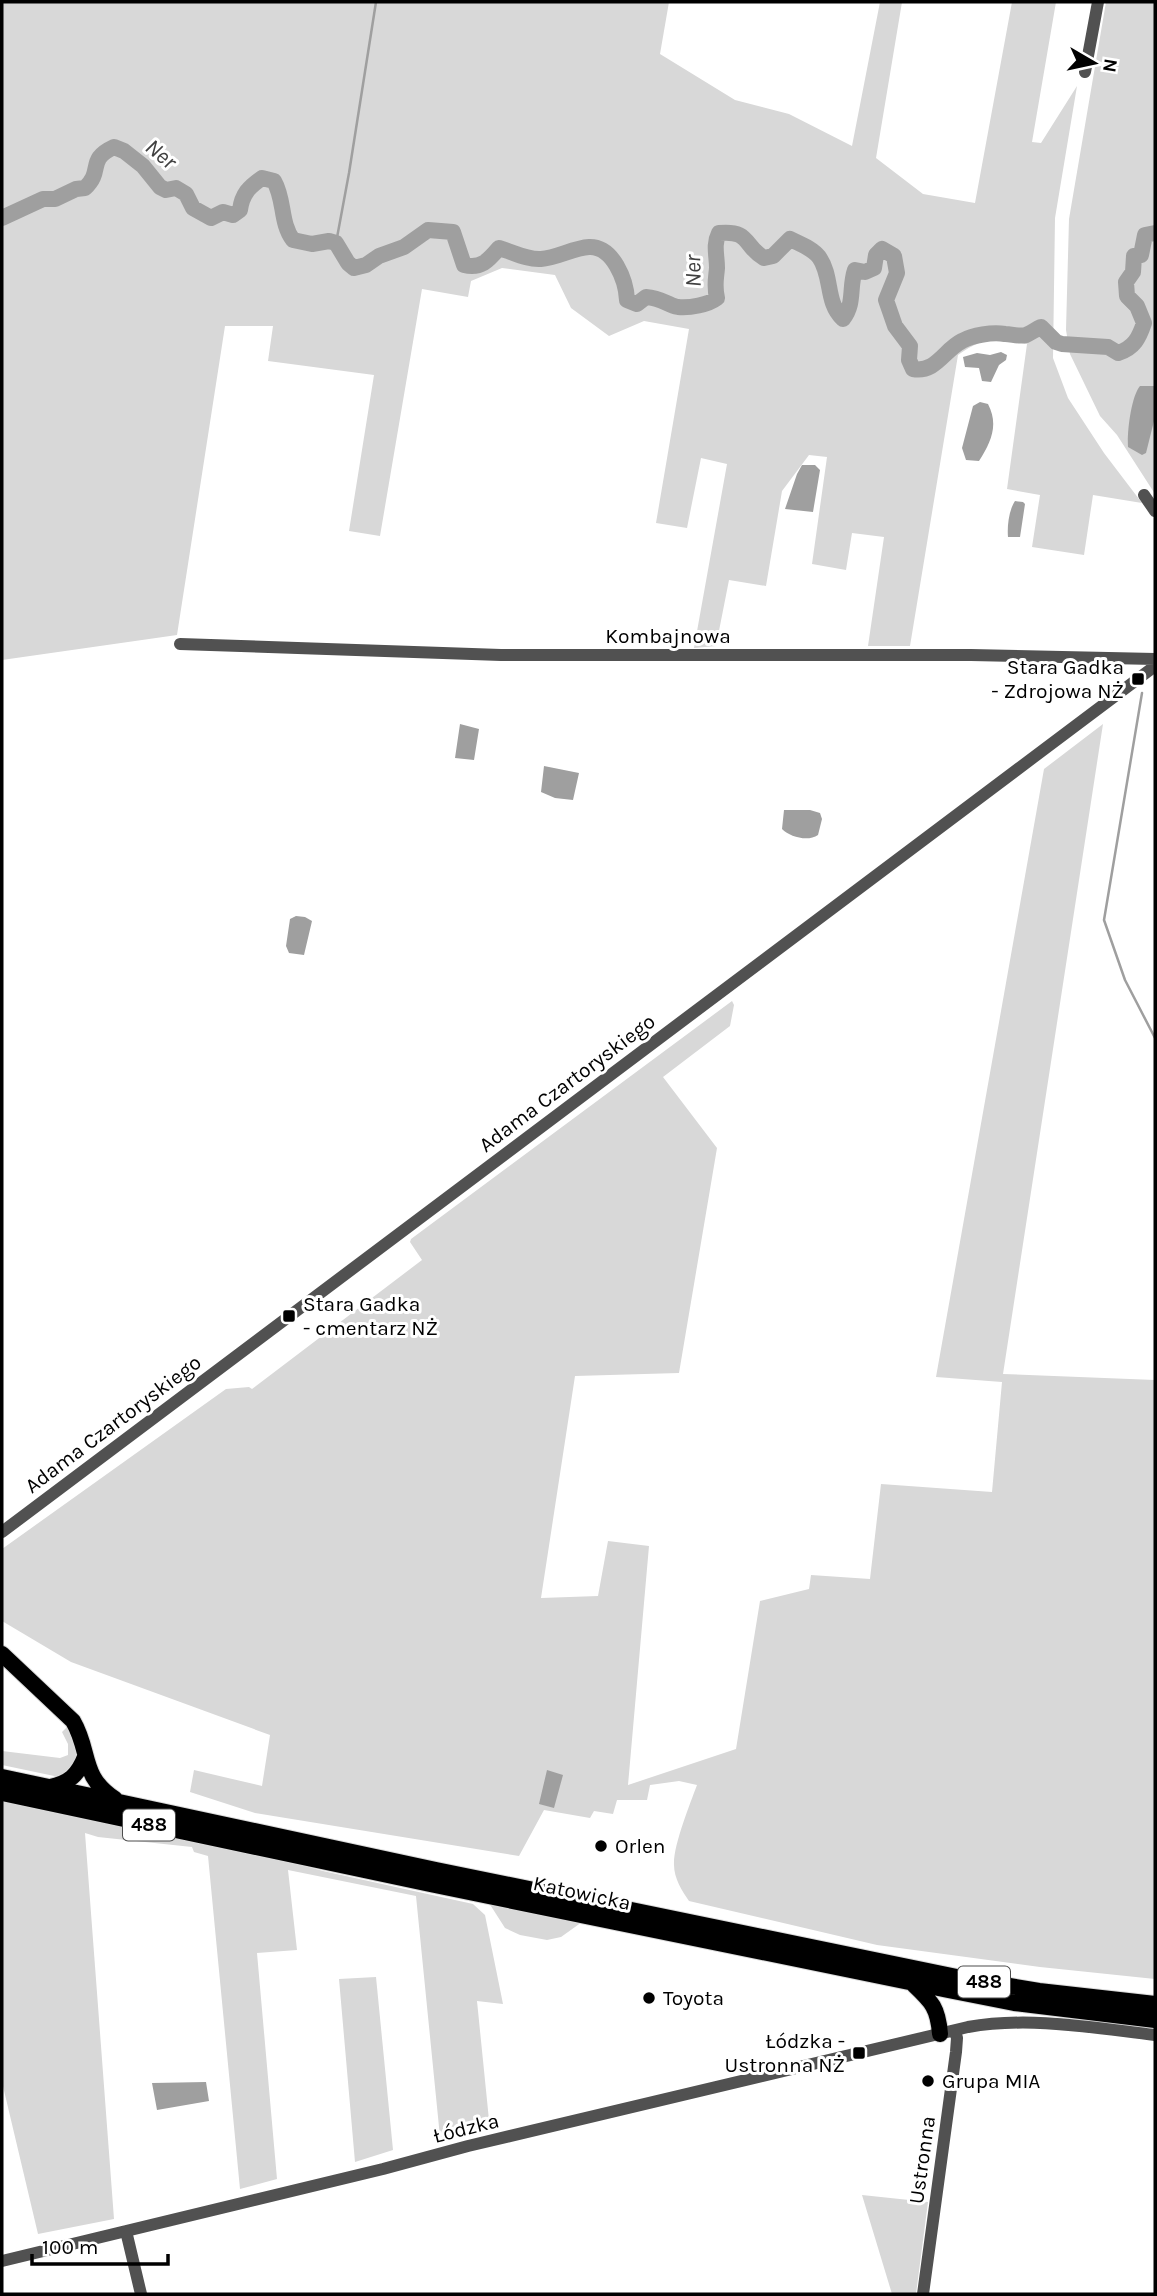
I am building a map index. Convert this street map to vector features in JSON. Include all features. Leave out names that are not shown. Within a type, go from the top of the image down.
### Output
[{"type":"main road","points":[[2,1654],[73,1721],[80,1733],[85,1756],[97,1784],[121,1802]]},
{"type":"main road","points":[[49,1787],[62,1785],[72,1779],[80,1770],[85,1756]]},
{"type":"main road","name":"Katowicka","points":[[2,1777],[957,1977],[1040,1991],[1155,2004]]},
{"type":"main road","name":"Katowicka","points":[[2,1793],[912,1983],[1014,2003],[1155,2020]]},
{"type":"main road","points":[[912,1983],[934,2007],[947,2032]]},
{"type":"street","points":[[1085,72],[1098,2]]},
{"type":"street","points":[[1143,495],[1155,511]]},
{"type":"street","name":"Kombajnowa","points":[[180,644],[501,655],[971,654],[1155,659]]},
{"type":"street","name":"Adama Czartoryskiego","points":[[2,1532],[1155,666]]},
{"type":"street","name":"Łódzka","points":[[2,2261],[947,2032],[1009,2022],[1155,2035]]},
{"type":"street","name":"Ustronna","points":[[923,2294],[956,2052],[957,2038],[947,2032]]},
{"type":"street","points":[[126,2231],[141,2294]]},
{"type":"shaded area","points":[[2,2],[669,2],[660,54],[735,100],[789,114],[852,146],[880,2],[902,2],[876,158],[923,194],[975,203],[1012,2],[1056,2],[1032,142],[1041,143],[1077,86],[1055,218],[1053,358],[1068,398],[1104,453],[1142,503],[1093,495],[1084,555],[1032,547],[1040,495],[1007,489],[1027,344],[998,340],[983,342],[958,355],[910,646],[868,646],[884,537],[852,533],[846,570],[812,564],[827,457],[809,455],[782,491],[766,586],[729,580],[716,646],[694,648],[727,464],[701,458],[687,528],[656,523],[689,329],[644,321],[609,336],[571,308],[555,275],[502,268],[471,281],[468,297],[422,289],[380,536],[349,531],[374,375],[268,361],[273,326],[225,326],[177,635],[2,660]]},
{"type":"shaded area","points":[[1106,2],[1155,2],[1155,494],[1117,435],[1100,416],[1070,354],[1066,330],[1069,219]]},
{"type":"shaded area","points":[[1001,352],[1007,355],[1006,360],[999,365],[991,382],[982,381],[979,368],[965,367],[963,357],[977,353],[990,355]]},
{"type":"shaded area","points":[[1140,386],[1155,386],[1155,417],[1146,453],[1142,455],[1128,447],[1132,406]]},
{"type":"shaded area","points":[[980,402],[988,404],[993,419],[992,433],[979,461],[966,460],[962,448],[973,406]]},
{"type":"shaded area","points":[[802,465],[815,465],[820,470],[813,512],[785,509]]},
{"type":"shaded area","points":[[1015,501],[1025,504],[1020,537],[1008,537],[1009,518]]},
{"type":"shaded area","points":[[460,724],[479,729],[474,760],[455,758]]},
{"type":"shaded area","points":[[1103,724],[1003,1374],[1155,1380],[1155,1979],[877,1945],[689,1901],[677,1879],[674,1857],[682,1825],[697,1785],[679,1781],[650,1785],[647,1800],[617,1800],[613,1814],[594,1811],[590,1818],[544,1810],[519,1856],[255,1813],[190,1792],[194,1770],[262,1786],[270,1735],[71,1662],[2,1621],[2,1549],[226,1389],[252,1389],[422,1260],[410,1242],[411,1239],[732,1001],[734,1005],[730,1026],[663,1077],[717,1148],[679,1373],[575,1376],[541,1598],[598,1596],[608,1541],[649,1546],[628,1785],[736,1749],[760,1601],[809,1589],[811,1575],[870,1579],[881,1484],[992,1492],[1002,1382],[936,1377],[1044,769]]},
{"type":"shaded area","points":[[544,766],[579,773],[573,800],[555,798],[541,792]]},
{"type":"shaded area","points":[[784,810],[810,810],[820,813],[822,819],[818,835],[804,838],[785,832],[782,829]]},
{"type":"shaded area","points":[[296,916],[312,921],[304,955],[289,953],[286,946],[290,919]]},
{"type":"shaded area","points":[[69,1725],[78,1746],[77,1768],[59,1777],[2,1765],[2,1751],[60,1758],[68,1755],[68,1744],[62,1732]]},
{"type":"shaded area","points":[[547,1770],[563,1775],[554,1808],[539,1804]]},
{"type":"shaded area","points":[[2,1801],[287,1861],[473,1904],[485,1915],[503,2004],[477,2001],[489,2120],[440,2137],[416,1896],[288,1870],[297,1950],[257,1953],[277,2179],[240,2189],[208,1856],[194,1852],[192,1847],[98,1837],[85,1833],[114,2219],[38,2234],[2,2082]]},
{"type":"shaded area","points":[[489,1903],[582,1922],[561,1937],[547,1940],[520,1935],[505,1928]]},
{"type":"shaded area","points":[[376,1977],[393,2150],[355,2162],[339,1979]]},
{"type":"shaded area","points":[[206,2082],[209,2101],[157,2110],[152,2083]]},
{"type":"shaded area","points":[[862,2195],[928,2202],[916,2294],[892,2294]]},
{"type":"waterway","points":[[336,243],[376,2]]},
{"type":"waterway","name":"Ner","points":[[2,218],[43,199],[55,199],[76,189],[85,188],[94,176],[100,156],[114,147],[124,151],[143,166],[160,187],[166,190],[176,188],[186,194],[193,208],[211,218],[223,212],[233,215],[240,210],[247,191],[262,178],[274,181],[286,226],[293,240],[312,244],[329,241],[336,243],[354,268],[404,247],[428,230],[453,232],[464,265],[470,266],[484,263],[499,248],[525,257],[541,259],[589,247],[605,252],[617,266],[627,300],[637,304],[646,297],[678,307],[688,307],[717,298],[716,246],[719,233],[742,236],[764,258],[773,256],[790,239],[819,257],[834,305],[843,319],[849,307],[855,270],[865,272],[874,268],[876,255],[882,249],[894,256],[897,273],[886,300],[895,326],[910,346],[909,360],[913,369],[928,368],[956,345],[972,337],[994,333],[1023,336],[1041,327],[1056,342],[1062,344],[1108,347],[1118,353],[1128,348],[1138,338],[1144,323],[1137,306],[1127,296],[1126,282],[1133,272],[1134,256],[1141,255],[1145,235],[1155,233]]},
{"type":"waterway","points":[[1142,693],[1104,920],[1125,980],[1155,1038]]},
{"type":"place","name":"Stara Gadka - Zdrojowa NŻ","points":[[1138,679]]},
{"type":"place","name":"Stara Gadka - cmentarz NŻ","points":[[289,1316]]},
{"type":"place","name":"Orlen","points":[[601,1846]]},
{"type":"place","name":"Toyota","points":[[649,1998]]},
{"type":"place","name":"Łódzka - Ustronna NŻ","points":[[859,2053]]},
{"type":"place","name":"Grupa MIA","points":[[928,2081]]}]
